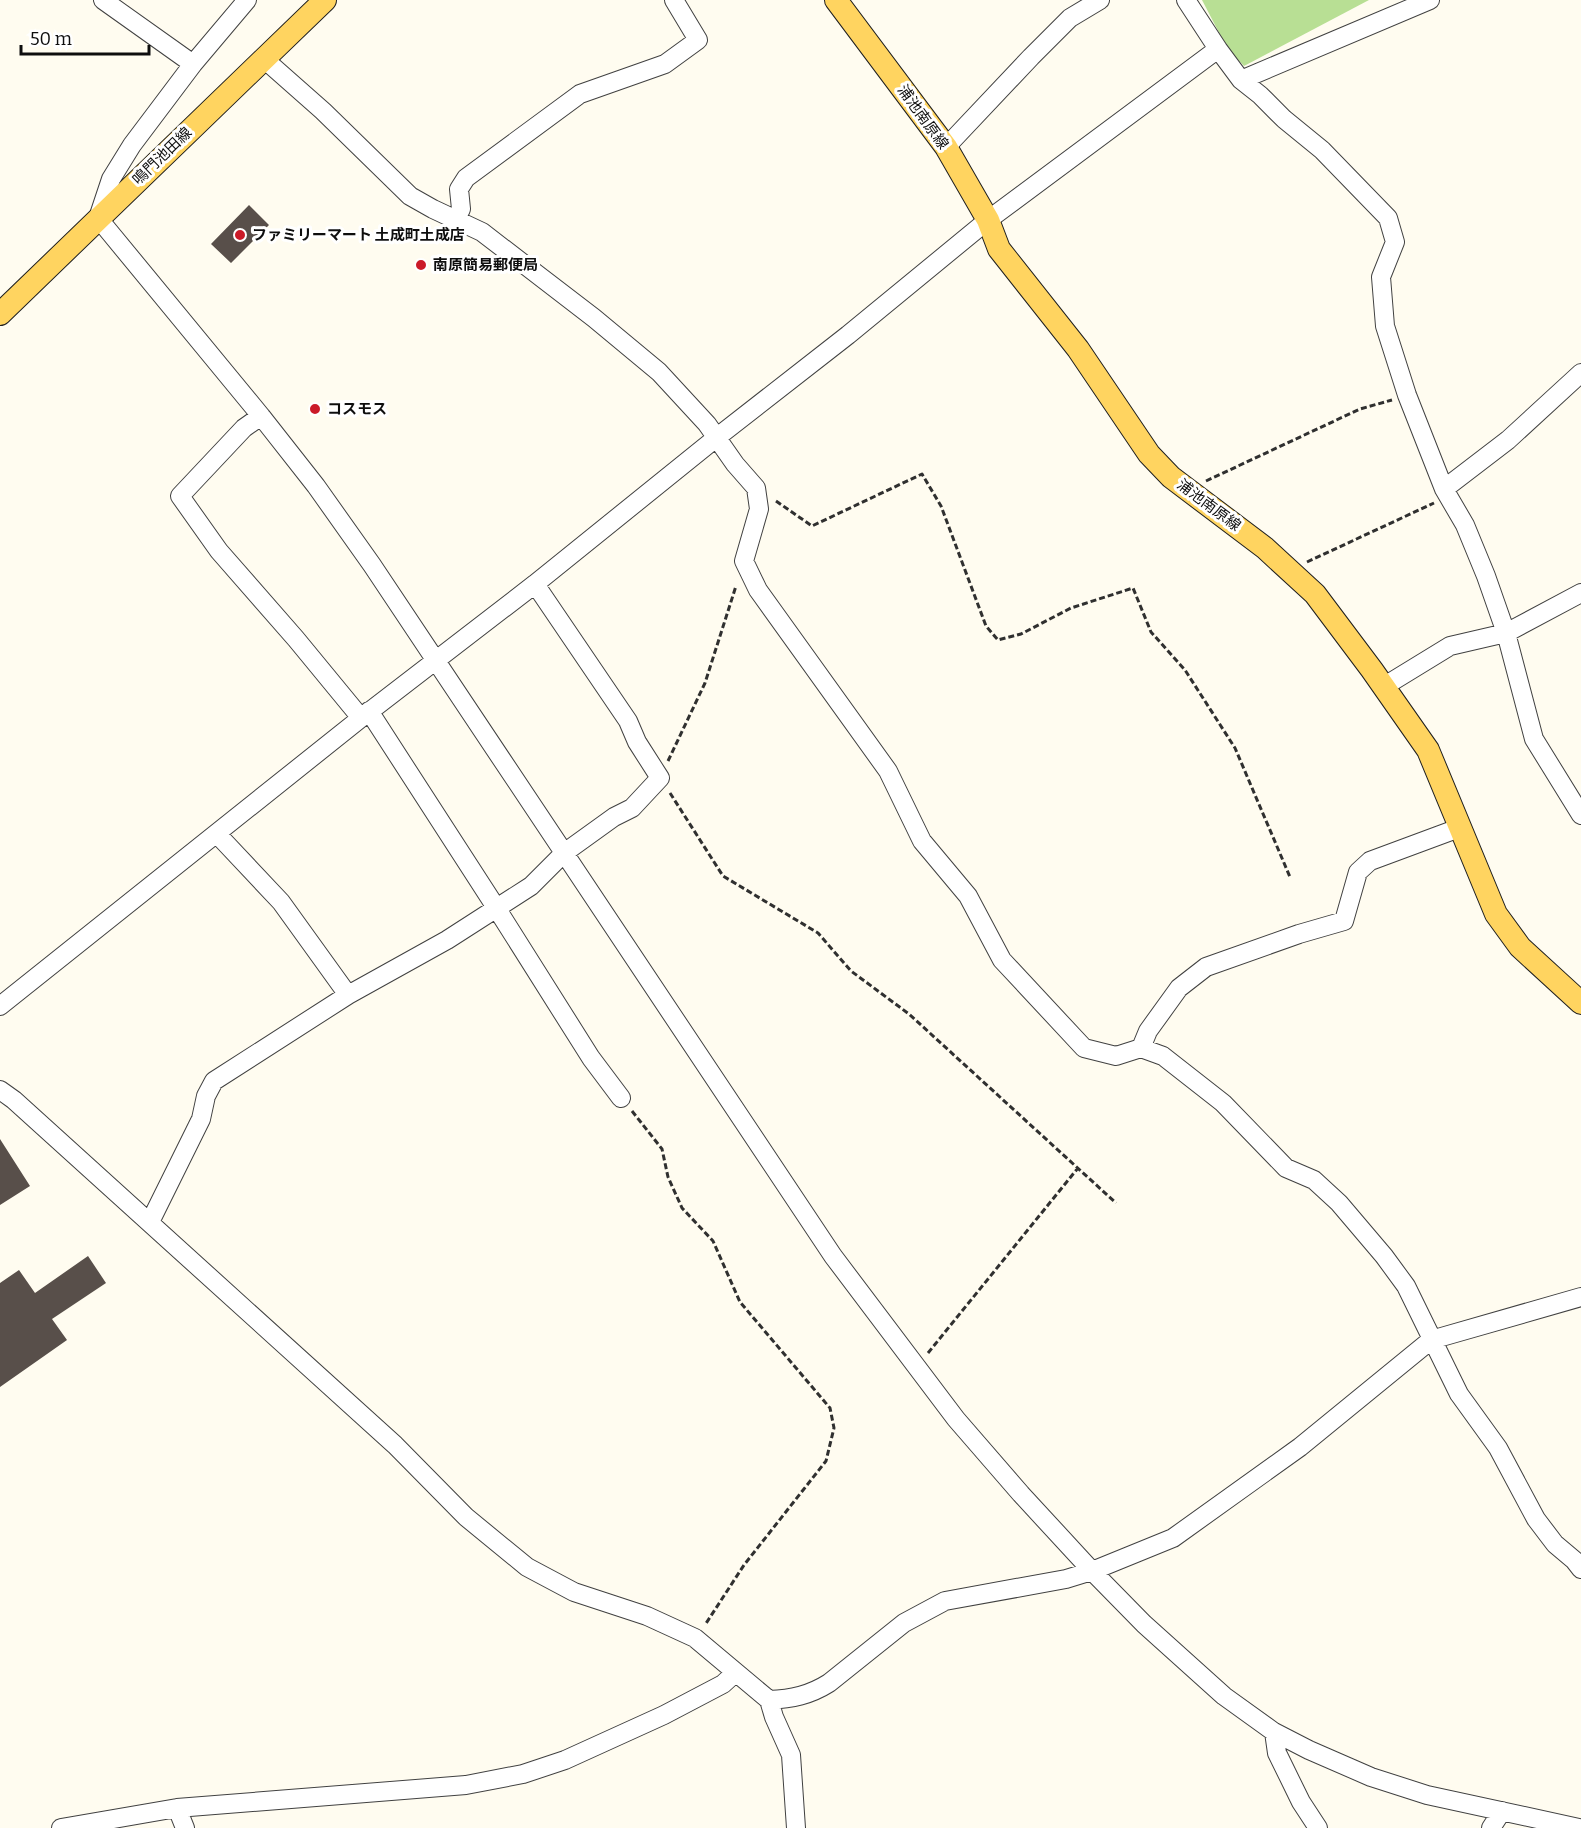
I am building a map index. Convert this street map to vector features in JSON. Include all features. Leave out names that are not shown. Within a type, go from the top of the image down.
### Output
[{"type":"main road","name":"鳴門池田線","points":[[0,314],[325,0]]},
{"type":"main road","name":"浦池南原線","points":[[836,0],[946,147],[988,220],[999,249],[1078,349],[1149,454],[1172,477],[1265,548],[1315,594],[1428,750],[1496,914],[1520,947],[1581,1002]]},
{"type":"street","points":[[103,0],[193,64]]},
{"type":"street","points":[[247,0],[193,64],[132,145],[111,179],[98,218],[261,416],[322,495],[436,659],[832,1256],[916,1368],[1021,1494],[1144,1624],[1224,1696],[1274,1732],[1371,1777],[1427,1795],[1579,1828]]},
{"type":"street","points":[[456,219],[461,209],[459,189],[466,178],[580,94],[665,64],[698,39],[674,0]]},
{"type":"street","points":[[946,147],[1030,57],[1070,18],[1100,0]]},
{"type":"street","points":[[1186,0],[1241,80],[1322,150],[1388,218],[1395,242],[1381,277],[1385,326],[1407,395],[1444,489],[1465,525],[1486,576],[1506,633],[1534,740],[1581,815]]},
{"type":"street","points":[[1241,80],[1430,0]]},
{"type":"street","points":[[0,1005],[436,659],[535,584],[848,335],[988,220],[1218,49]]},
{"type":"street","points":[[263,58],[323,111],[410,196],[482,232],[594,318],[659,372],[707,424],[756,488],[759,510],[744,561],[758,590],[888,771],[922,841],[968,896],[1002,960],[1084,1048],[1116,1056],[1141,1048],[1163,1056],[1223,1103],[1286,1168],[1314,1180],[1339,1203],[1406,1286],[1459,1394],[1498,1448],[1536,1519],[1555,1544],[1581,1569]]},
{"type":"street","points":[[1444,489],[1508,440],[1581,373]]},
{"type":"street","points":[[261,416],[244,428],[180,496],[219,551],[365,715],[497,909],[591,1058],[621,1098]]},
{"type":"street","points":[[150,1222],[201,1119],[206,1096],[214,1081],[348,995],[447,940],[531,886],[564,853],[614,817],[632,808],[660,778],[637,742],[628,721],[535,584]]},
{"type":"street","points":[[1383,687],[1450,646],[1506,633],[1581,592]]},
{"type":"street","points":[[1141,1048],[1148,1031],[1179,988],[1206,967],[1299,934],[1344,921],[1358,872],[1370,861],[1459,828]]},
{"type":"street","points":[[217,834],[227,848],[281,902],[348,995]]},
{"type":"street","points":[[0,1090],[150,1222],[395,1445],[466,1517],[527,1567],[574,1592],[647,1616],[695,1638],[769,1700],[790,1755],[796,1828]]},
{"type":"street","points":[[769,1700],[800,1697],[815,1692],[904,1623],[945,1601],[1066,1579],[1092,1571],[1173,1538],[1300,1447],[1431,1340],[1581,1297]]},
{"type":"street","points":[[61,1828],[177,1808],[466,1785],[523,1774],[565,1760],[664,1715],[723,1684],[735,1673]]},
{"type":"street","points":[[1274,1732],[1277,1753],[1301,1802],[1318,1828]]},
{"type":"street","points":[[177,1808],[185,1828]]},
{"type":"street","points":[[1491,1828],[1502,1811]]},
{"type":"path","points":[[1188,489],[1360,409],[1407,395]]},
{"type":"path","points":[[756,488],[812,526],[922,474],[941,506],[986,626],[998,640],[1021,634],[1071,608],[1133,588],[1151,632],[1185,670],[1235,748],[1290,877]]},
{"type":"path","points":[[1289,571],[1433,505],[1444,489]]},
{"type":"path","points":[[744,561],[705,683],[660,778],[723,876],[818,933],[851,971],[909,1014],[1116,1203]]},
{"type":"path","points":[[621,1098],[662,1149],[668,1177],[682,1208],[713,1241],[740,1302],[830,1408],[834,1428],[826,1461],[744,1565],[695,1638]]},
{"type":"path","points":[[916,1368],[1078,1168]]},
{"type":"green space","points":[[1202,0],[1369,0],[1244,66],[1227,48]]},
{"type":"building","name":"ファミリーマート 土成町土成店","points":[[249,205],[269,225],[231,263],[211,244]]},
{"type":"building","points":[[0,1139],[30,1186],[0,1205]]},
{"type":"building","points":[[88,1256],[106,1283],[52,1319],[67,1340],[0,1387],[0,1283],[19,1270],[35,1293]]},
{"type":"place","name":"ファミリーマート 土成町土成店","points":[[240,235]]},
{"type":"place","name":"南原簡易郵便局","points":[[421,265]]},
{"type":"place","name":"コスモス","points":[[315,409]]}]
